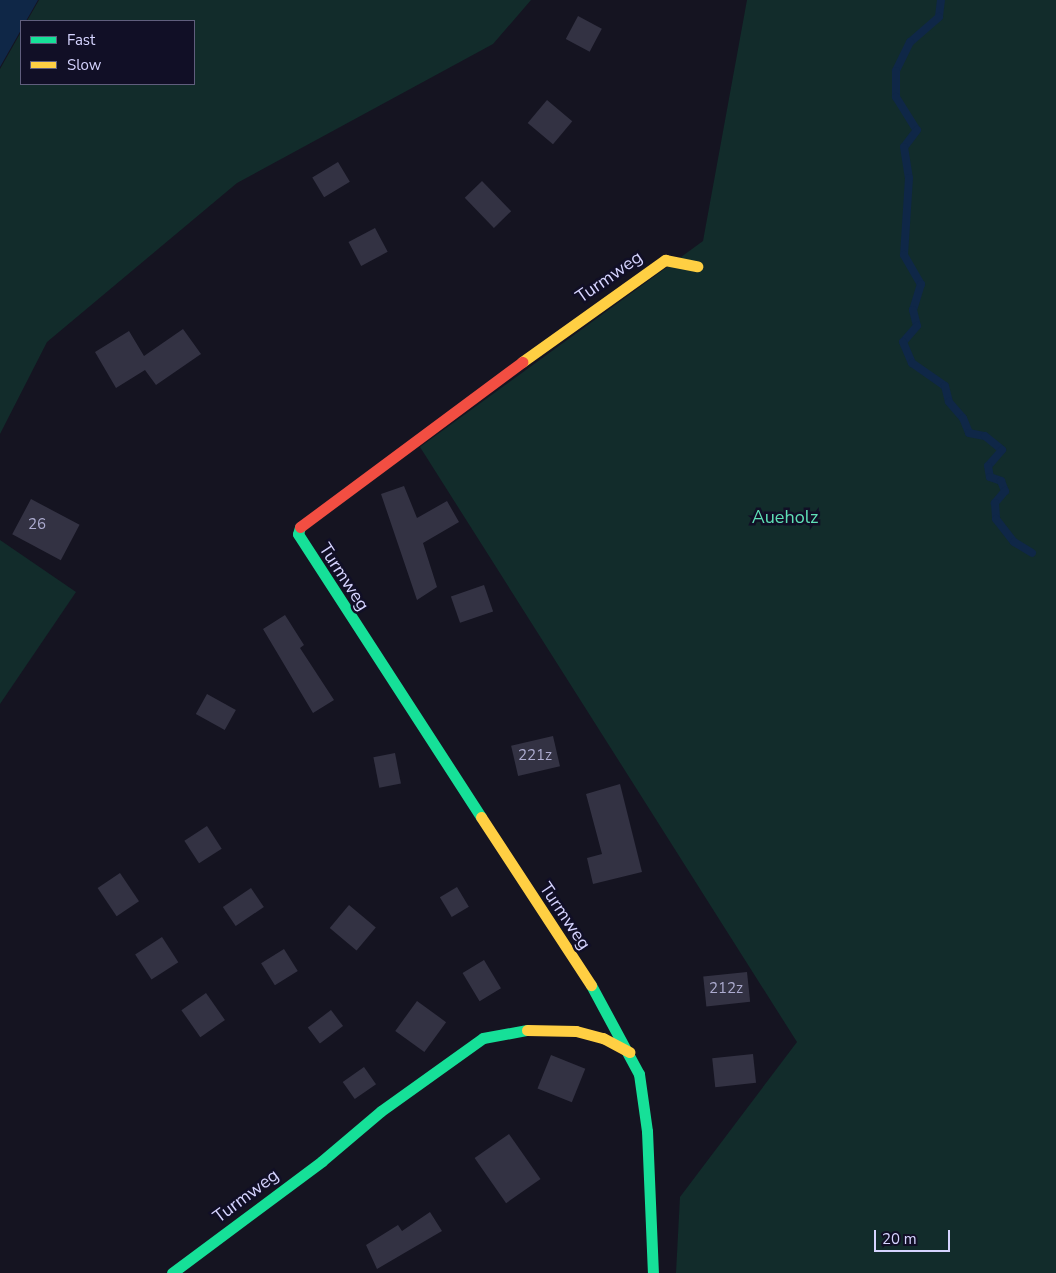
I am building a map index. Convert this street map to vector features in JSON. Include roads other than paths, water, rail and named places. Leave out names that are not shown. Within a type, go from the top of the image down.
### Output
[{"type":"street","name":"Turmweg","points":[[653,1273],[647,1131],[639,1074],[607,1010],[298,534],[302,524],[407,445],[664,260],[697,266]]},
{"type":"street","name":"Turmweg","points":[[172,1273],[389,1105],[483,1038],[534,1029],[576,1031],[603,1038],[628,1052]]},
{"type":"water","points":[[0,0],[38,0],[27,20],[20,20],[20,32],[0,67]]},
{"type":"waterway","points":[[941,0],[939,17],[910,42],[896,71],[896,97],[917,130],[904,147],[909,178],[904,255],[921,284],[913,310],[917,326],[903,342],[912,363],[945,386],[949,402],[963,418],[969,433],[985,436],[1002,450],[988,466],[990,477],[1001,481],[1005,491],[995,503],[996,519],[1014,542],[1032,553]]},
{"type":"park label","name":"Aueholz","points":[[785,517]]}]
